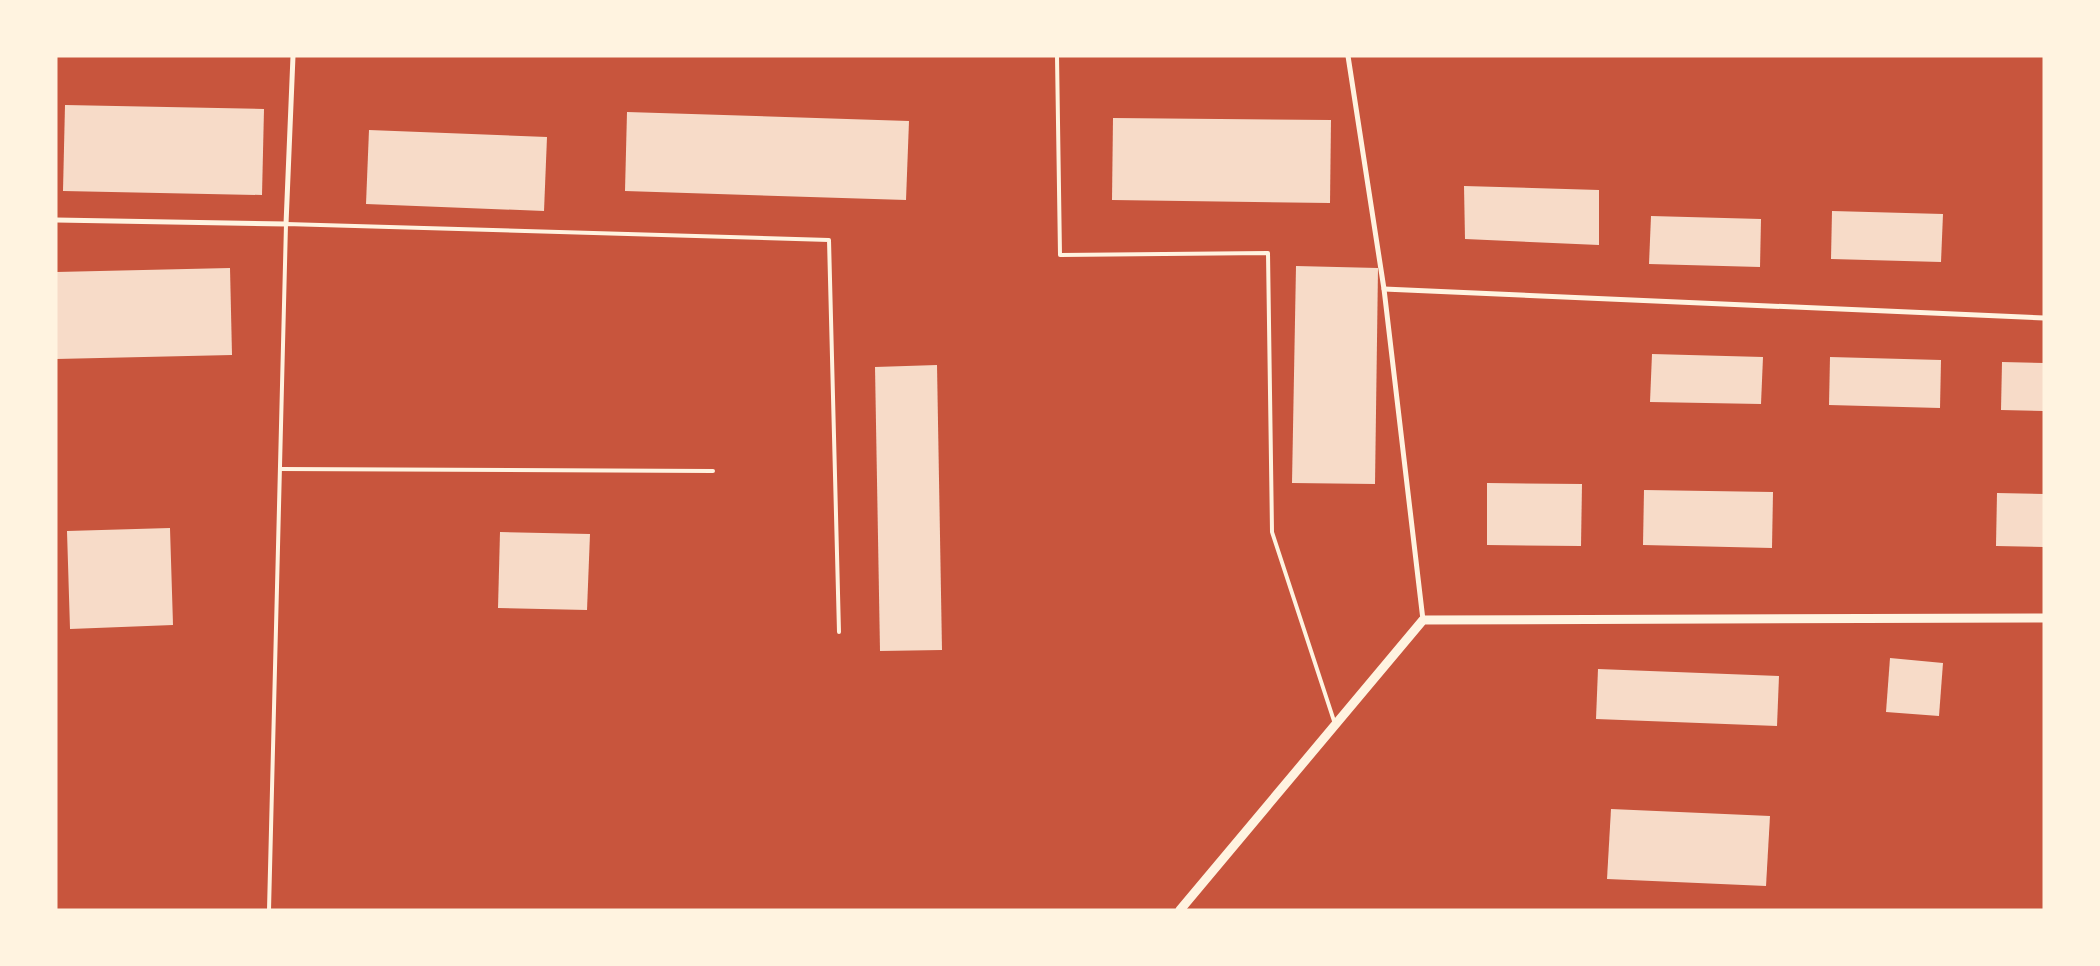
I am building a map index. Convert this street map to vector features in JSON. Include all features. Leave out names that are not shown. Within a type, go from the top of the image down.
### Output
[{"type":"street","points":[[56,220],[286,224],[293,56]]},
{"type":"street","points":[[1180,910],[1423,620],[1384,289],[1348,56]]},
{"type":"street","points":[[1384,289],[2044,318]]},
{"type":"street","points":[[1423,620],[2044,618]]},
{"type":"lane","points":[[1057,56],[1060,255],[1268,253],[1272,532],[1335,724]]},
{"type":"lane","points":[[269,910],[286,224],[829,240],[839,632]]},
{"type":"lane","points":[[280,468],[713,471]]},
{"type":"building","points":[[65,105],[264,109],[262,195],[63,191]]},
{"type":"building","points":[[627,112],[909,121],[906,200],[625,191]]},
{"type":"building","points":[[1113,118],[1331,120],[1330,203],[1112,200]]},
{"type":"building","points":[[369,130],[547,137],[544,211],[366,204]]},
{"type":"building","points":[[1464,186],[1599,190],[1599,245],[1465,239]]},
{"type":"building","points":[[1832,211],[1943,214],[1941,262],[1831,259]]},
{"type":"building","points":[[1651,216],[1761,219],[1760,267],[1649,264]]},
{"type":"building","points":[[1296,266],[1378,268],[1375,484],[1292,483]]},
{"type":"building","points":[[230,268],[232,355],[56,359],[56,272]]},
{"type":"building","points":[[1652,354],[1763,357],[1761,404],[1650,402]]},
{"type":"building","points":[[1830,357],[1941,360],[1940,408],[1829,405]]},
{"type":"building","points":[[2002,362],[2044,363],[2044,411],[2001,410]]},
{"type":"building","points":[[937,365],[942,650],[880,651],[875,367]]},
{"type":"building","points":[[1487,483],[1582,484],[1581,546],[1487,545]]},
{"type":"building","points":[[1644,490],[1773,492],[1772,548],[1643,545]]},
{"type":"building","points":[[1997,493],[2044,494],[2044,547],[1996,546]]},
{"type":"building","points":[[170,528],[173,625],[70,629],[67,531]]},
{"type":"building","points":[[500,532],[590,534],[587,610],[498,608]]},
{"type":"building","points":[[1890,658],[1943,663],[1939,716],[1886,712]]},
{"type":"building","points":[[1598,669],[1779,676],[1777,726],[1596,719]]},
{"type":"building","points":[[1611,809],[1770,816],[1766,886],[1607,879]]}]
